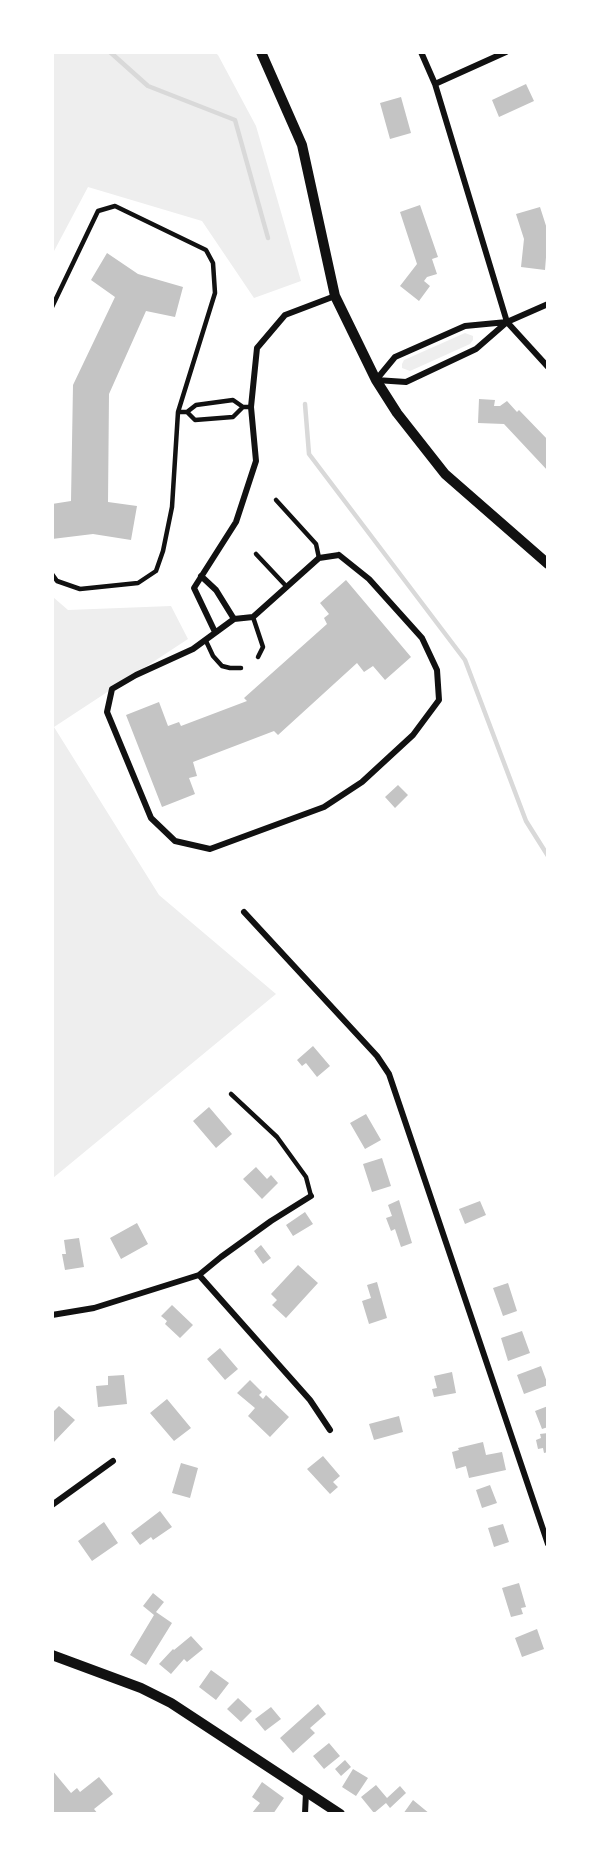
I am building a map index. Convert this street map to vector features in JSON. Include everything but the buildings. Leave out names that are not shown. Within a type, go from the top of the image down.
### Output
[{"type":"street","points":[[261,52],[302,145],[335,296],[376,380],[396,413],[445,474],[548,564]]},
{"type":"street","points":[[421,52],[435,84],[507,322],[548,367]]},
{"type":"street","points":[[435,84],[506,52]]},
{"type":"street","points":[[215,632],[194,588],[236,522],[256,461],[251,407],[257,348],[285,315],[335,296]]},
{"type":"street","points":[[376,380],[406,382],[476,349],[507,322],[548,304]]},
{"type":"street","points":[[376,380],[395,357],[465,326],[507,322]]},
{"type":"street","points":[[339,555],[369,579],[422,638],[437,670],[439,700],[412,735],[362,782],[324,807],[210,849],[175,841],[151,818],[107,712],[112,689],[206,641],[234,619],[253,617],[287,587],[319,558],[339,555]]},
{"type":"street","points":[[201,576],[216,590],[234,619]]},
{"type":"street","points":[[244,912],[377,1056],[389,1074],[548,1544]]},
{"type":"street","points":[[52,1315],[94,1308],[199,1275],[271,1221],[311,1196]]},
{"type":"street","points":[[199,1275],[310,1400],[330,1430]]},
{"type":"street","points":[[52,1505],[113,1461]]},
{"type":"street","points":[[52,1655],[141,1688],[171,1703],[340,1814]]},
{"type":"street","points":[[305,1814],[306,1791]]},
{"type":"lane","points":[[52,307],[98,211],[115,206],[206,250],[213,263],[216,293],[178,412],[172,507],[163,551],[156,571],[138,583],[80,589],[57,580],[52,574]]},
{"type":"lane","points":[[178,412],[187,412],[196,405],[233,400],[243,407],[251,407]]},
{"type":"lane","points":[[187,412],[195,420],[233,417],[243,407]]},
{"type":"lane","points":[[276,500],[316,544],[319,558]]},
{"type":"lane","points":[[256,554],[287,587]]},
{"type":"lane","points":[[253,617],[263,647],[258,657]]},
{"type":"lane","points":[[206,641],[213,656],[222,666],[241,668]]},
{"type":"lane","points":[[231,1094],[277,1137],[306,1177],[311,1196]]},
{"type":"shaded area","points":[[214,52],[218,55],[256,126],[301,281],[254,298],[202,221],[88,187],[53,253],[53,53]]},
{"type":"shaded area","points":[[465,333],[473,336],[470,344],[410,371],[402,368],[404,360]]},
{"type":"shaded area","points":[[53,597],[68,610],[171,606],[188,639],[54,727],[159,895],[276,994],[53,1178]]},
{"type":"waterway","points":[[110,52],[148,86],[235,120],[268,238]]},
{"type":"waterway","points":[[305,404],[309,454],[465,660],[526,821],[548,856]]}]
